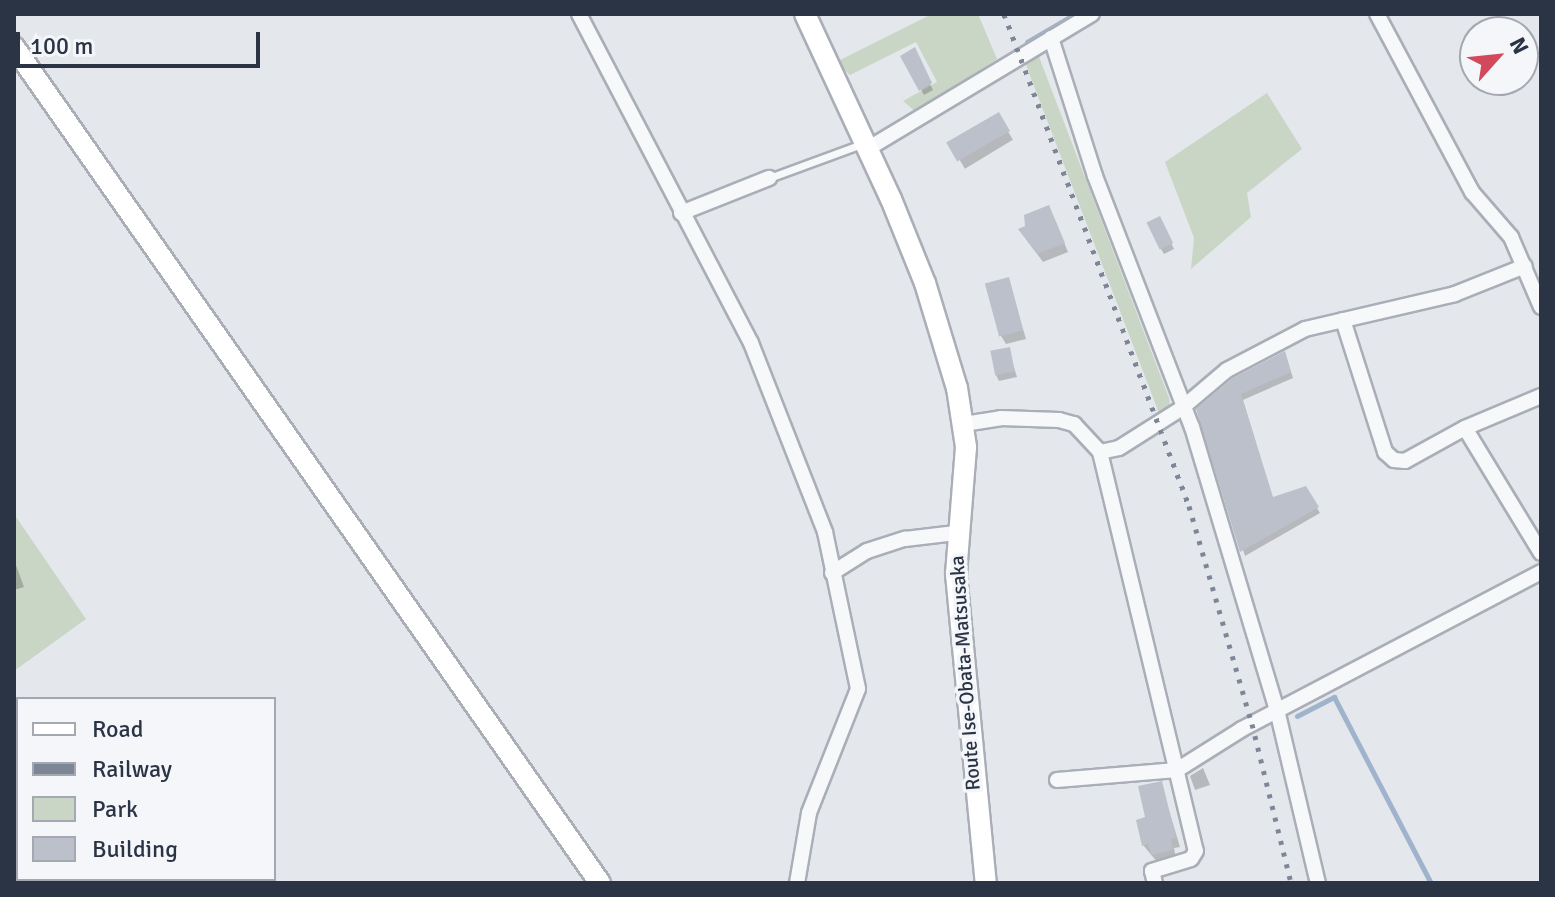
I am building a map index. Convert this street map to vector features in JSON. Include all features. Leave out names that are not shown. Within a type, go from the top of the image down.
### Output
[{"type":"street","points":[[579,14],[751,343],[795,446],[825,532],[832,573],[858,670],[858,689],[809,813],[797,883]]},
{"type":"street","name":"Route Ise-Obata-Matsusaka","points":[[805,14],[868,145],[925,283],[964,424],[956,533],[963,680],[986,883]]},
{"type":"street","points":[[868,145],[1092,14]]},
{"type":"street","points":[[1377,14],[1472,192],[1511,237],[1541,307]]},
{"type":"street","points":[[1051,38],[1065,88],[1182,408],[1192,427],[1277,710],[1318,883]]},
{"type":"street","points":[[14,47],[600,883]]},
{"type":"street","points":[[681,213],[769,178]]},
{"type":"street","points":[[1100,452],[1119,448],[1182,408],[1227,370],[1305,329],[1455,294],[1525,266]]},
{"type":"street","points":[[1343,320],[1385,452],[1394,460],[1405,461],[1465,428],[1541,396]]},
{"type":"street","points":[[964,424],[1001,418],[1059,420],[1074,424],[1100,452],[1196,851],[1191,859],[1152,871],[1155,883]]},
{"type":"street","points":[[1465,428],[1541,553]]},
{"type":"street","points":[[832,573],[880,547],[956,533]]},
{"type":"street","points":[[1057,780],[1177,770],[1277,710],[1541,572]]},
{"type":"lane","points":[[769,178],[868,145]]},
{"type":"green space","points":[[932,14],[978,14],[997,59],[916,112],[903,101],[937,82],[916,42],[850,75],[836,62]]},
{"type":"green space","points":[[1038,54],[1169,398],[1170,405],[1159,413],[1026,64]]},
{"type":"green space","points":[[1267,93],[1302,149],[1247,193],[1251,217],[1191,269],[1194,238],[1165,162]]},
{"type":"green space","points":[[14,514],[86,619],[14,671]]},
{"type":"building","points":[[915,47],[932,83],[919,91],[900,56]]},
{"type":"building","points":[[999,112],[1010,131],[957,162],[946,142]]},
{"type":"building","points":[[1049,205],[1065,243],[1037,254],[1018,229],[1025,226],[1024,215]]},
{"type":"building","points":[[1160,216],[1173,243],[1160,250],[1147,223]]},
{"type":"building","points":[[1009,277],[1023,330],[999,337],[985,283]]},
{"type":"building","points":[[1010,347],[1015,372],[995,375],[990,351]]},
{"type":"building","points":[[1285,351],[1291,372],[1241,394],[1273,497],[1306,486],[1319,507],[1240,552],[1196,409],[1233,378]]},
{"type":"building","points":[[1162,781],[1176,838],[1171,839],[1173,850],[1151,855],[1148,843],[1142,846],[1136,820],[1145,817],[1138,786]]},
{"type":"waterway","points":[[1027,42],[1075,14]]},
{"type":"waterway","points":[[1297,716],[1334,697],[1431,883]]},
{"type":"railway","points":[[1004,14],[1189,506],[1252,724],[1291,883]]}]
